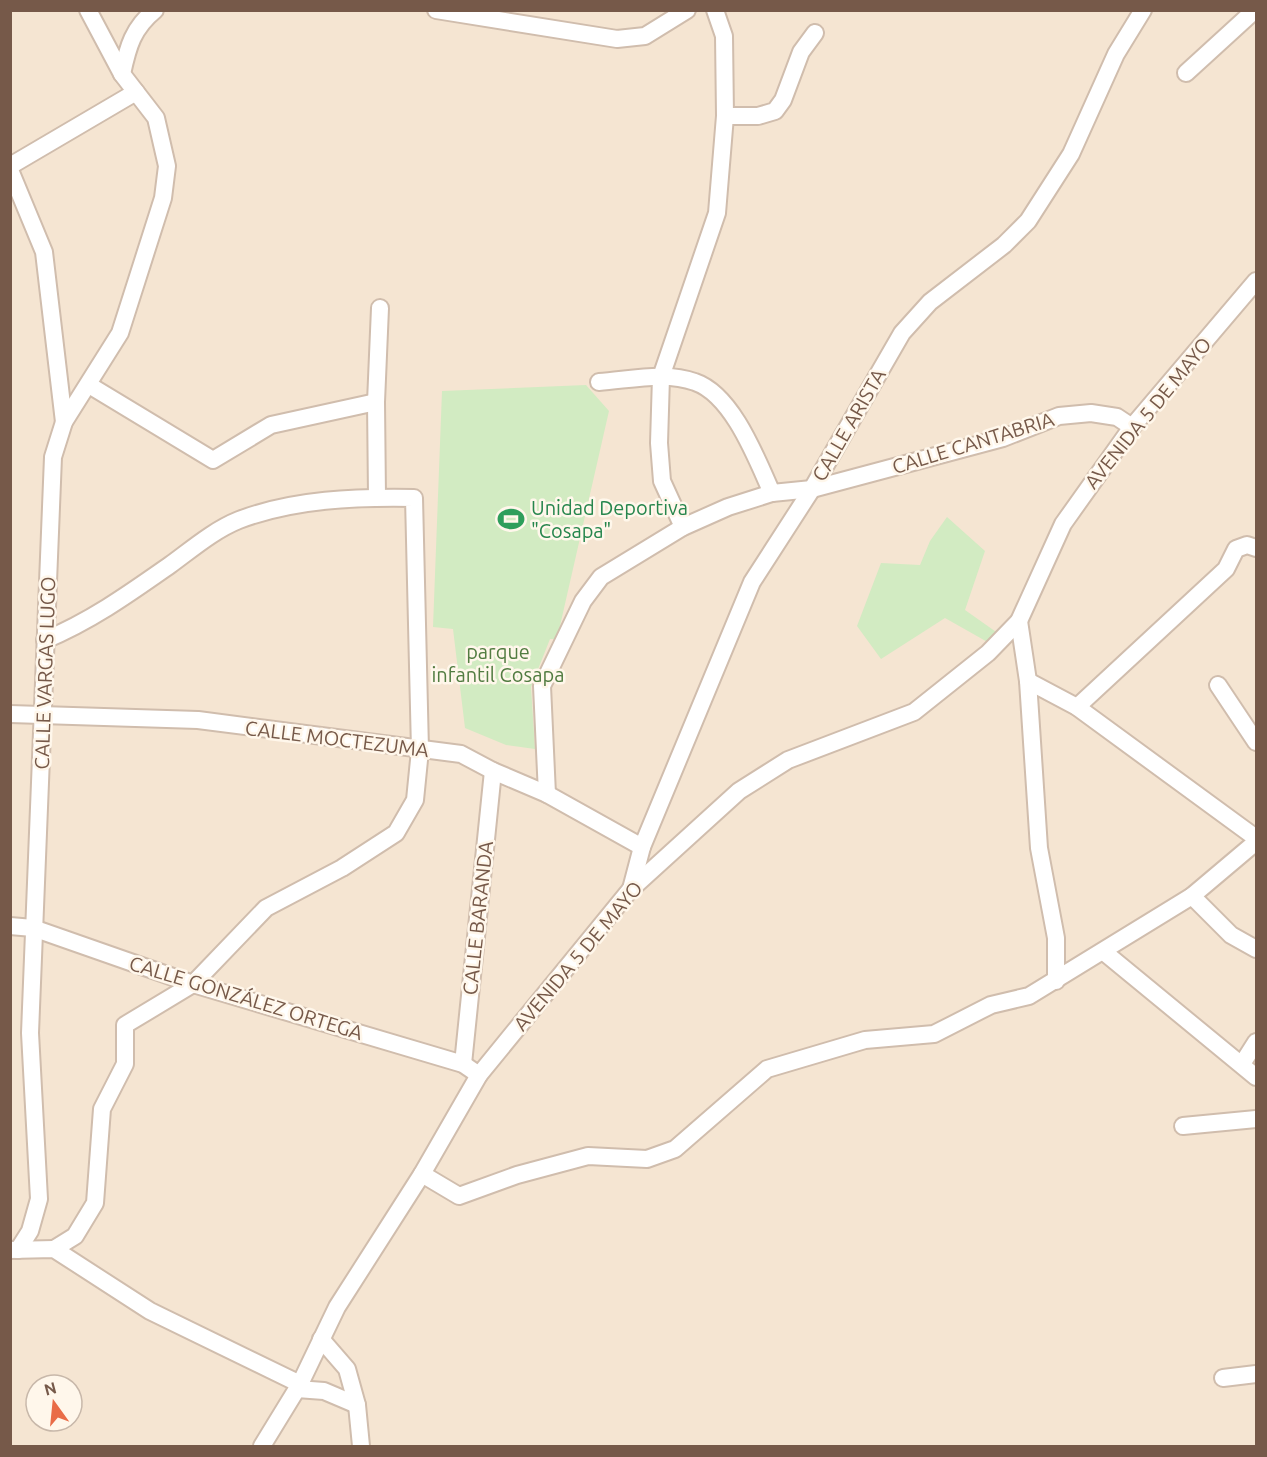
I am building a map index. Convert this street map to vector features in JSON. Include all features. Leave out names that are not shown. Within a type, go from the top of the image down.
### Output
[{"type":"street","points":[[64,422],[44,252],[10,168],[136,92],[122,74],[88,10]]},
{"type":"street","points":[[122,74],[129,42],[141,22],[155,10]]},
{"type":"street","points":[[436,10],[462,12],[617,39],[645,36],[687,10]]},
{"type":"street","points":[[683,527],[662,481],[659,443],[661,377],[717,213],[725,116],[724,36],[715,10]]},
{"type":"street","name":"CALLE ARISTA","points":[[630,890],[642,847],[752,582],[812,489],[902,333],[930,302],[1004,245],[1029,221],[1071,154],[1116,54],[1143,10]]},
{"type":"street","points":[[1186,73],[1255,10]]},
{"type":"street","points":[[725,116],[758,116],[775,111],[783,100],[801,52],[815,33]]},
{"type":"street","name":"CALLE VARGAS LUGO","points":[[14,1250],[30,1231],[39,1198],[30,1033],[33,928],[45,715],[45,640],[53,457],[64,422],[120,333],[163,198],[167,166],[156,118],[136,92]]},
{"type":"street","name":"AVENIDA 5 DE MAYO","points":[[262,1446],[298,1387],[338,1307],[422,1173],[479,1075],[630,890],[739,791],[788,760],[914,712],[988,653],[1020,621],[1063,524],[1132,427],[1257,281]]},
{"type":"street","points":[[377,497],[376,402],[380,308]]},
{"type":"street","points":[[599,382],[661,377],[696,382],[720,399],[744,431],[772,494]]},
{"type":"street","points":[[89,385],[213,460],[271,425],[376,402]]},
{"type":"street","name":"CALLE CANTABRIA","points":[[547,794],[542,686],[583,601],[601,577],[683,527],[728,507],[772,494],[812,489],[1003,438],[1059,416],[1091,413],[1117,417],[1132,427]]},
{"type":"street","points":[[14,1250],[54,1249],[75,1236],[95,1203],[102,1109],[125,1064],[125,1025],[193,984],[266,908],[342,868],[396,833],[415,800],[420,750],[414,498],[377,497],[310,501],[239,520],[210,536],[114,605],[45,640]]},
{"type":"street","points":[[1077,707],[1226,569],[1236,549],[1247,545],[1257,548]]},
{"type":"street","points":[[1020,621],[1028,681],[1039,848],[1056,938],[1056,981]]},
{"type":"street","points":[[422,1173],[459,1196],[517,1175],[588,1156],[647,1159],[675,1149],[766,1069],[865,1040],[934,1034],[991,1005],[1029,996],[1192,896],[1257,840],[1077,707],[1028,681]]},
{"type":"street","points":[[1218,685],[1257,742]]},
{"type":"street","name":"CALLE MOCTEZUMA","points":[[10,714],[198,720],[461,754],[493,771],[547,794],[642,847]]},
{"type":"street","name":"CALLE BARANDA","points":[[463,1064],[493,771]]},
{"type":"street","points":[[1192,896],[1232,935],[1257,950]]},
{"type":"street","name":"CALLE GONZÁLEZ ORTEGA","points":[[10,926],[33,928],[193,984],[463,1064],[479,1075]]},
{"type":"street","points":[[1104,952],[1257,1077]]},
{"type":"street","points":[[1242,1064],[1257,1042]]},
{"type":"street","points":[[1183,1126],[1257,1119]]},
{"type":"street","points":[[54,1249],[150,1311],[298,1387],[324,1391],[357,1405]]},
{"type":"street","points":[[321,1339],[347,1369],[357,1405],[361,1446]]},
{"type":"street","points":[[1222,1378],[1257,1374]]},
{"type":"shaded area","points":[[10,11],[1256,11],[1256,1446],[11,1446]]},
{"type":"green space","name":"Unidad Deportiva \"Cosapa\"","points":[[586,385],[609,411],[557,639],[550,639],[531,687],[535,749],[506,745],[465,728],[453,629],[433,627],[442,391]]},
{"type":"green space","points":[[947,517],[985,551],[965,610],[999,634],[991,644],[945,618],[881,659],[857,626],[881,563],[920,565],[930,541]]},
{"type":"place","name":"Unidad Deportiva \"Cosapa\"","points":[[511,519]]},
{"type":"park label","name":"parque infantil Cosapa","points":[[498,664]]}]
